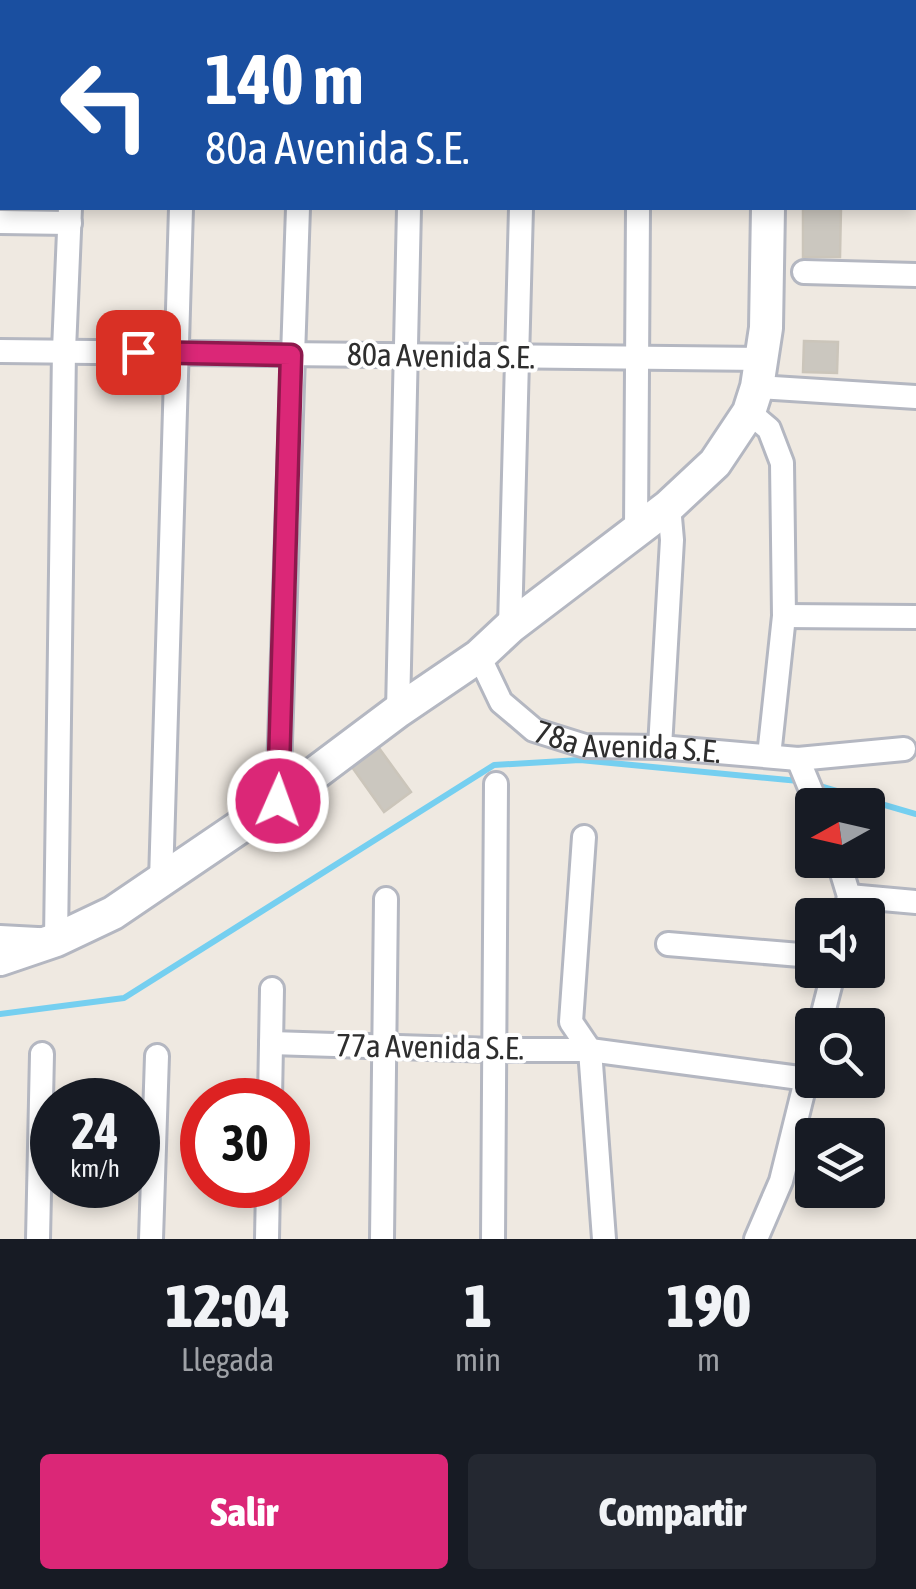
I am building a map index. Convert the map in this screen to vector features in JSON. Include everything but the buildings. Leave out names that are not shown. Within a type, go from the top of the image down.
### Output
[{"type":"street","points":[[161,881],[181,210]]},
{"type":"street","points":[[278,801],[298,210]]},
{"type":"street","points":[[398,711],[409,210]]},
{"type":"street","points":[[510,627],[520,210]]},
{"type":"street","points":[[636,530],[638,210]]},
{"type":"street","points":[[768,210],[756,386],[782,463],[784,616],[769,756]]},
{"type":"street","points":[[0,222],[70,215],[64,350],[56,940]]},
{"type":"street","points":[[804,272],[916,275]]},
{"type":"street","name":"80a Avenida S.E.","points":[[0,351],[636,359],[756,386],[916,398]]},
{"type":"street","points":[[0,959],[56,940],[113,913],[278,801],[478,656],[510,627],[670,506],[715,463],[756,386]]},
{"type":"street","points":[[660,747],[672,540],[670,506]]},
{"type":"street","points":[[784,616],[916,616]]},
{"type":"street","name":"78a Avenida S.E.","points":[[478,656],[501,702],[534,730],[585,746],[660,747],[798,759],[904,749]]},
{"type":"street","points":[[798,759],[810,788]]},
{"type":"street","points":[[492,1239],[496,784]]},
{"type":"street","points":[[584,837],[571,1022],[590,1050],[604,1239]]},
{"type":"street","points":[[382,1239],[386,899]]},
{"type":"street","points":[[885,903],[916,902]]},
{"type":"street","points":[[0,937],[56,940]]},
{"type":"street","points":[[668,944],[795,955]]},
{"type":"street","points":[[270,1078],[272,989]]},
{"type":"street","name":"77a Avenida S.E.","points":[[271,1042],[590,1050],[795,1066]]},
{"type":"street","points":[[38,1239],[42,1054]]},
{"type":"street","points":[[152,1239],[156,1056]]},
{"type":"street","points":[[756,1239],[781,1180],[802,1098]]},
{"type":"street","points":[[267,1239],[268,1208]]},
{"type":"waterway","points":[[0,1014],[124,998],[494,765],[580,760],[799,781]]},
{"type":"waterway","points":[[816,785],[916,814]]},
{"type":"route","points":[[138,352],[291,355],[278,801]]}]
